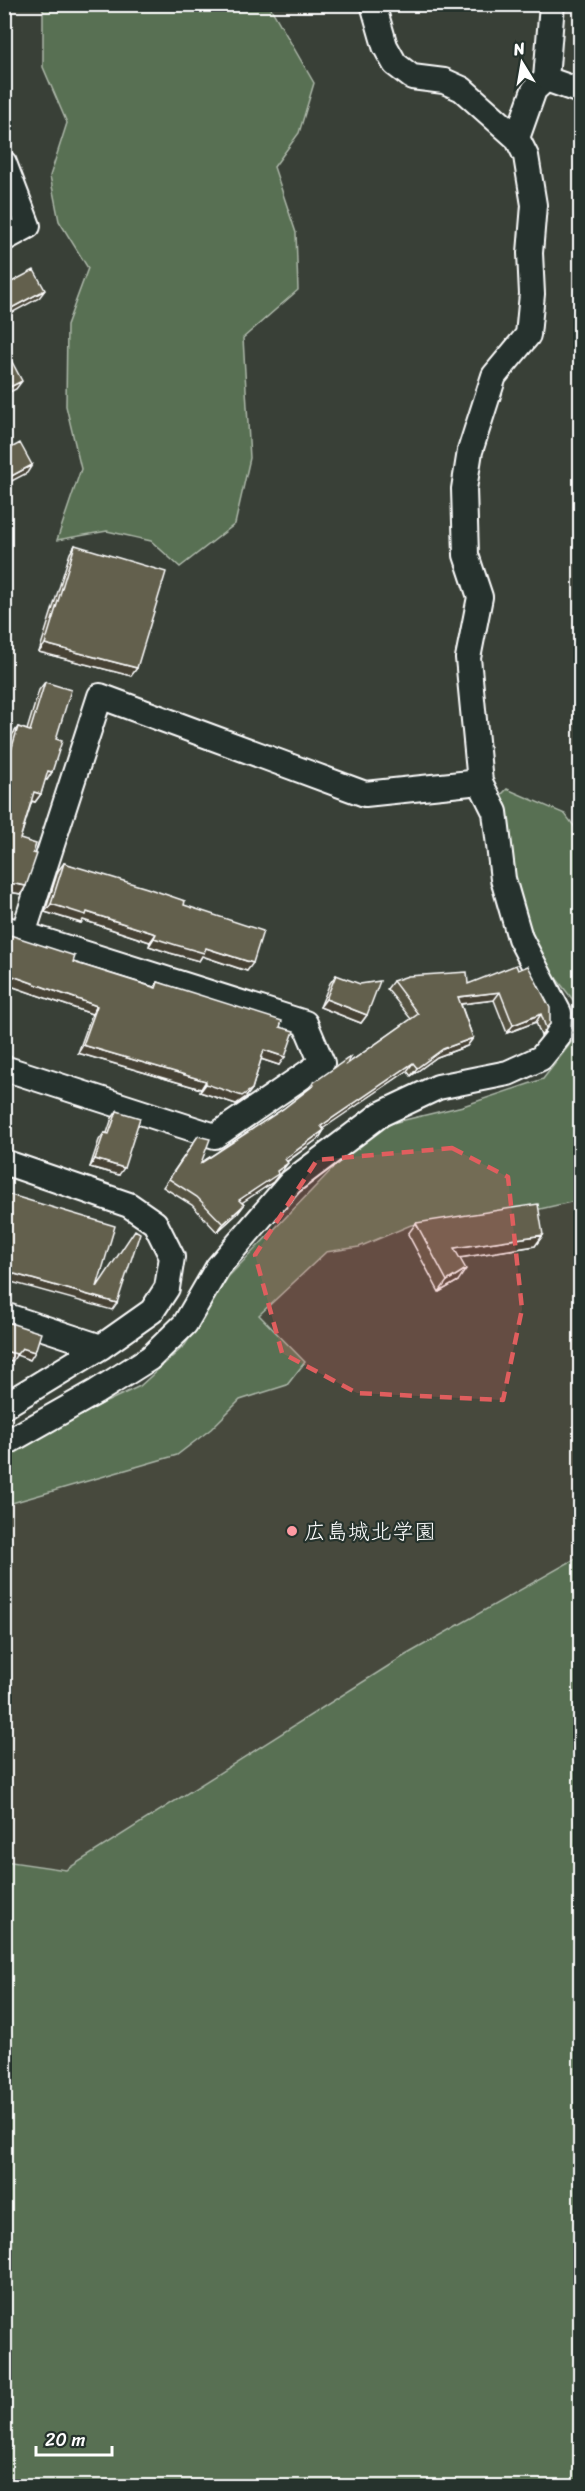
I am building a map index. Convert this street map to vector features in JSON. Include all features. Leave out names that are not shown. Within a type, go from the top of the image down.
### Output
[{"type":"street","points":[[4,1444],[96,1392],[150,1358],[186,1324],[218,1267],[291,1182],[381,1114],[438,1087],[508,1074],[541,1058],[558,1037],[559,1013],[520,938],[503,879],[495,812],[480,782],[468,658],[480,597],[465,555],[464,489],[470,451],[494,376],[528,335],[532,294],[530,252],[534,205],[526,156],[517,138],[462,89],[444,81],[412,76],[395,64],[385,46],[373,4]]},
{"type":"street","points":[[517,138],[534,90],[546,80],[552,4]]},
{"type":"street","points":[[546,80],[580,91]]},
{"type":"street","points":[[4,163],[28,226],[4,239]]},
{"type":"street","points":[[4,1068],[215,1137],[322,1063],[305,1023],[14,931],[100,696],[364,794],[480,782]]},
{"type":"street","points":[[4,1162],[129,1205],[155,1223],[172,1257],[167,1288],[152,1311],[101,1347],[4,1406]]},
{"type":"street","points":[[4,1315],[101,1347]]},
{"type":"highlighted area","points":[[452,1148],[508,1177],[522,1309],[503,1400],[357,1393],[282,1353],[255,1255],[317,1160]]},
{"type":"shaded area","name":"広島城北学園","points":[[580,1200],[580,1556],[404,1656],[66,1870],[5,1861],[4,1505],[177,1455],[211,1429],[240,1400],[287,1385],[304,1362],[259,1316],[326,1251],[359,1247],[411,1225],[496,1219]]},
{"type":"green space","points":[[43,5],[269,5],[314,83],[299,133],[274,167],[296,233],[298,290],[243,338],[250,458],[235,524],[180,567],[151,541],[107,531],[57,540],[81,469],[66,406],[67,325],[88,268],[59,221],[50,176],[67,123],[43,67]]},
{"type":"green space","points":[[507,789],[565,814],[580,834],[580,871],[575,894],[580,915],[580,1009],[546,965],[517,898],[494,802]]},
{"type":"green space","points":[[580,1009],[580,1200],[496,1219],[411,1225],[359,1247],[326,1252],[259,1315],[305,1362],[287,1385],[240,1400],[211,1429],[177,1455],[5,1505],[5,1457],[53,1427],[140,1386],[185,1345],[228,1277],[339,1162],[388,1124],[463,1106],[543,1079],[574,1039]]},
{"type":"green space","points":[[580,1556],[580,2486],[5,2486],[5,1861],[66,1870],[404,1656]]},
{"type":"building","points":[[34,270],[45,290],[4,312],[4,286]]},
{"type":"building","points":[[11,360],[22,381],[4,390],[4,364]]},
{"type":"building","points":[[20,443],[32,465],[4,480],[4,452]]},
{"type":"building","points":[[75,545],[166,572],[137,668],[45,644]]},
{"type":"building","points":[[45,682],[71,690],[56,739],[62,741],[52,772],[48,771],[41,794],[34,792],[20,839],[36,844],[33,853],[37,854],[26,886],[4,882],[4,763],[7,764],[18,727],[30,731]]},
{"type":"building","points":[[64,863],[147,888],[185,901],[184,905],[263,931],[253,963],[206,948],[204,953],[176,945],[154,938],[156,934],[87,912],[86,915],[51,904]]},
{"type":"building","points":[[4,933],[75,956],[73,962],[156,988],[158,982],[282,1021],[280,1027],[294,1031],[285,1057],[264,1050],[252,1089],[242,1096],[206,1084],[206,1081],[83,1045],[97,1006],[10,975],[9,978],[4,976]]},
{"type":"building","points":[[516,965],[518,970],[528,966],[550,1008],[550,1024],[546,1028],[541,1014],[513,1025],[500,992],[458,997],[473,1038],[443,1049],[417,1068],[413,1063],[321,1126],[324,1130],[285,1159],[288,1163],[277,1171],[278,1174],[239,1200],[244,1205],[223,1224],[197,1197],[169,1179],[198,1136],[210,1139],[201,1163],[283,1109],[314,1085],[313,1083],[350,1057],[347,1064],[418,1014],[393,981],[408,976],[467,972],[468,984]]},
{"type":"building","points":[[336,975],[360,984],[380,981],[367,1015],[326,999]]},
{"type":"building","points":[[117,1111],[140,1118],[124,1168],[95,1159],[104,1133],[109,1134]]},
{"type":"building","points":[[4,1193],[115,1226],[97,1287],[135,1230],[140,1233],[117,1303],[4,1271]]},
{"type":"building","points":[[538,1204],[543,1235],[454,1248],[466,1269],[447,1281],[416,1223]]},
{"type":"building","points":[[4,1321],[41,1333],[35,1352],[22,1348],[17,1354],[4,1351]]},
{"type":"place","name":"広島城北学園","points":[[292,1531]]}]
